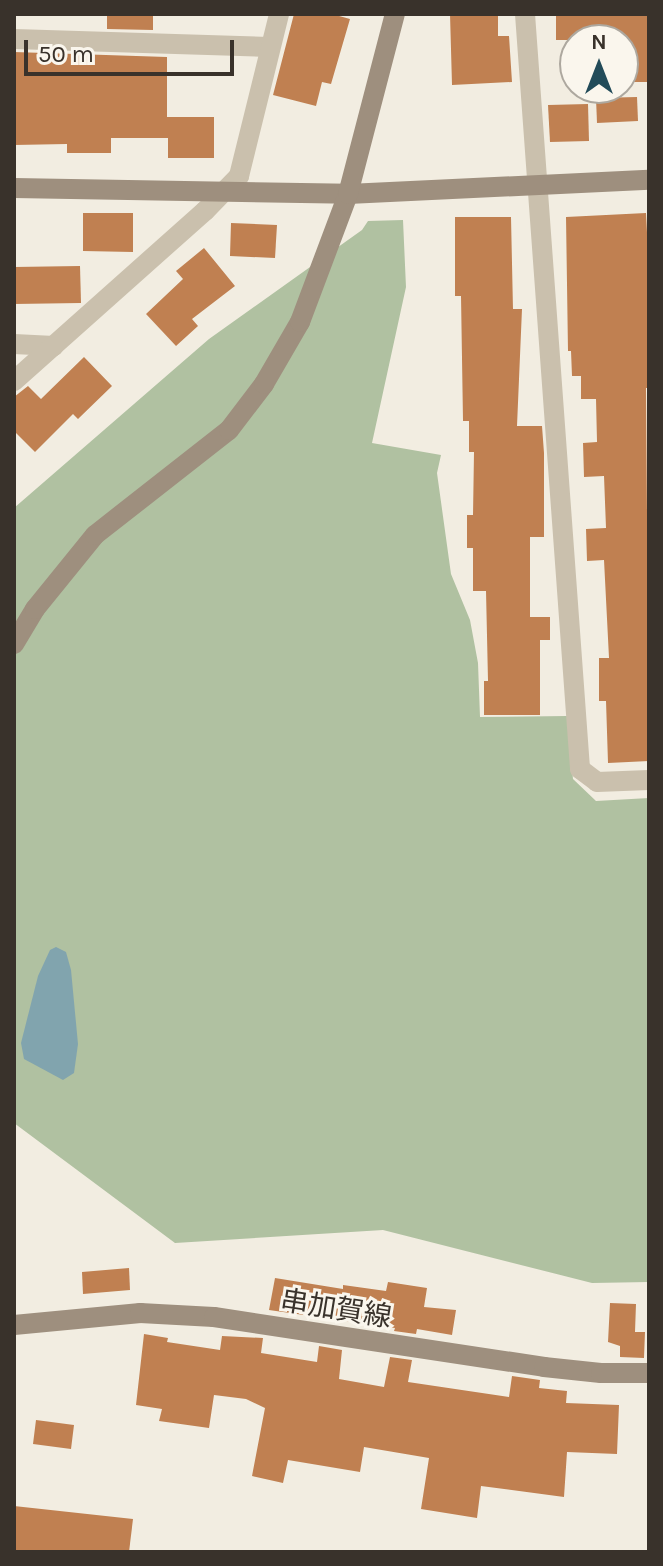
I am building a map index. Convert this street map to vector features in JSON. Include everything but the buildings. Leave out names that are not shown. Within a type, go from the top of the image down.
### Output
[{"type":"street","points":[[14,381],[223,194],[239,176],[279,14]]},
{"type":"street","points":[[14,644],[35,609],[95,535],[229,430],[264,384],[300,322],[348,194],[395,14]]},
{"type":"street","points":[[525,14],[580,769],[597,782],[649,780]]},
{"type":"street","points":[[14,39],[269,47]]},
{"type":"street","points":[[14,188],[348,194],[649,180]]},
{"type":"street","points":[[14,344],[54,346]]},
{"type":"street","name":"串加賀線","points":[[14,1325],[140,1313],[214,1317],[544,1367],[601,1373],[649,1373]]},
{"type":"green space","points":[[403,220],[406,287],[372,443],[441,455],[437,473],[451,574],[470,620],[478,663],[480,717],[567,716],[573,779],[596,801],[649,798],[649,1282],[592,1283],[383,1230],[175,1243],[14,1123],[14,508],[209,339],[362,230],[368,221]]},
{"type":"water","points":[[56,947],[66,952],[71,970],[78,1044],[74,1073],[63,1080],[24,1059],[21,1043],[38,976],[50,950]]}]
